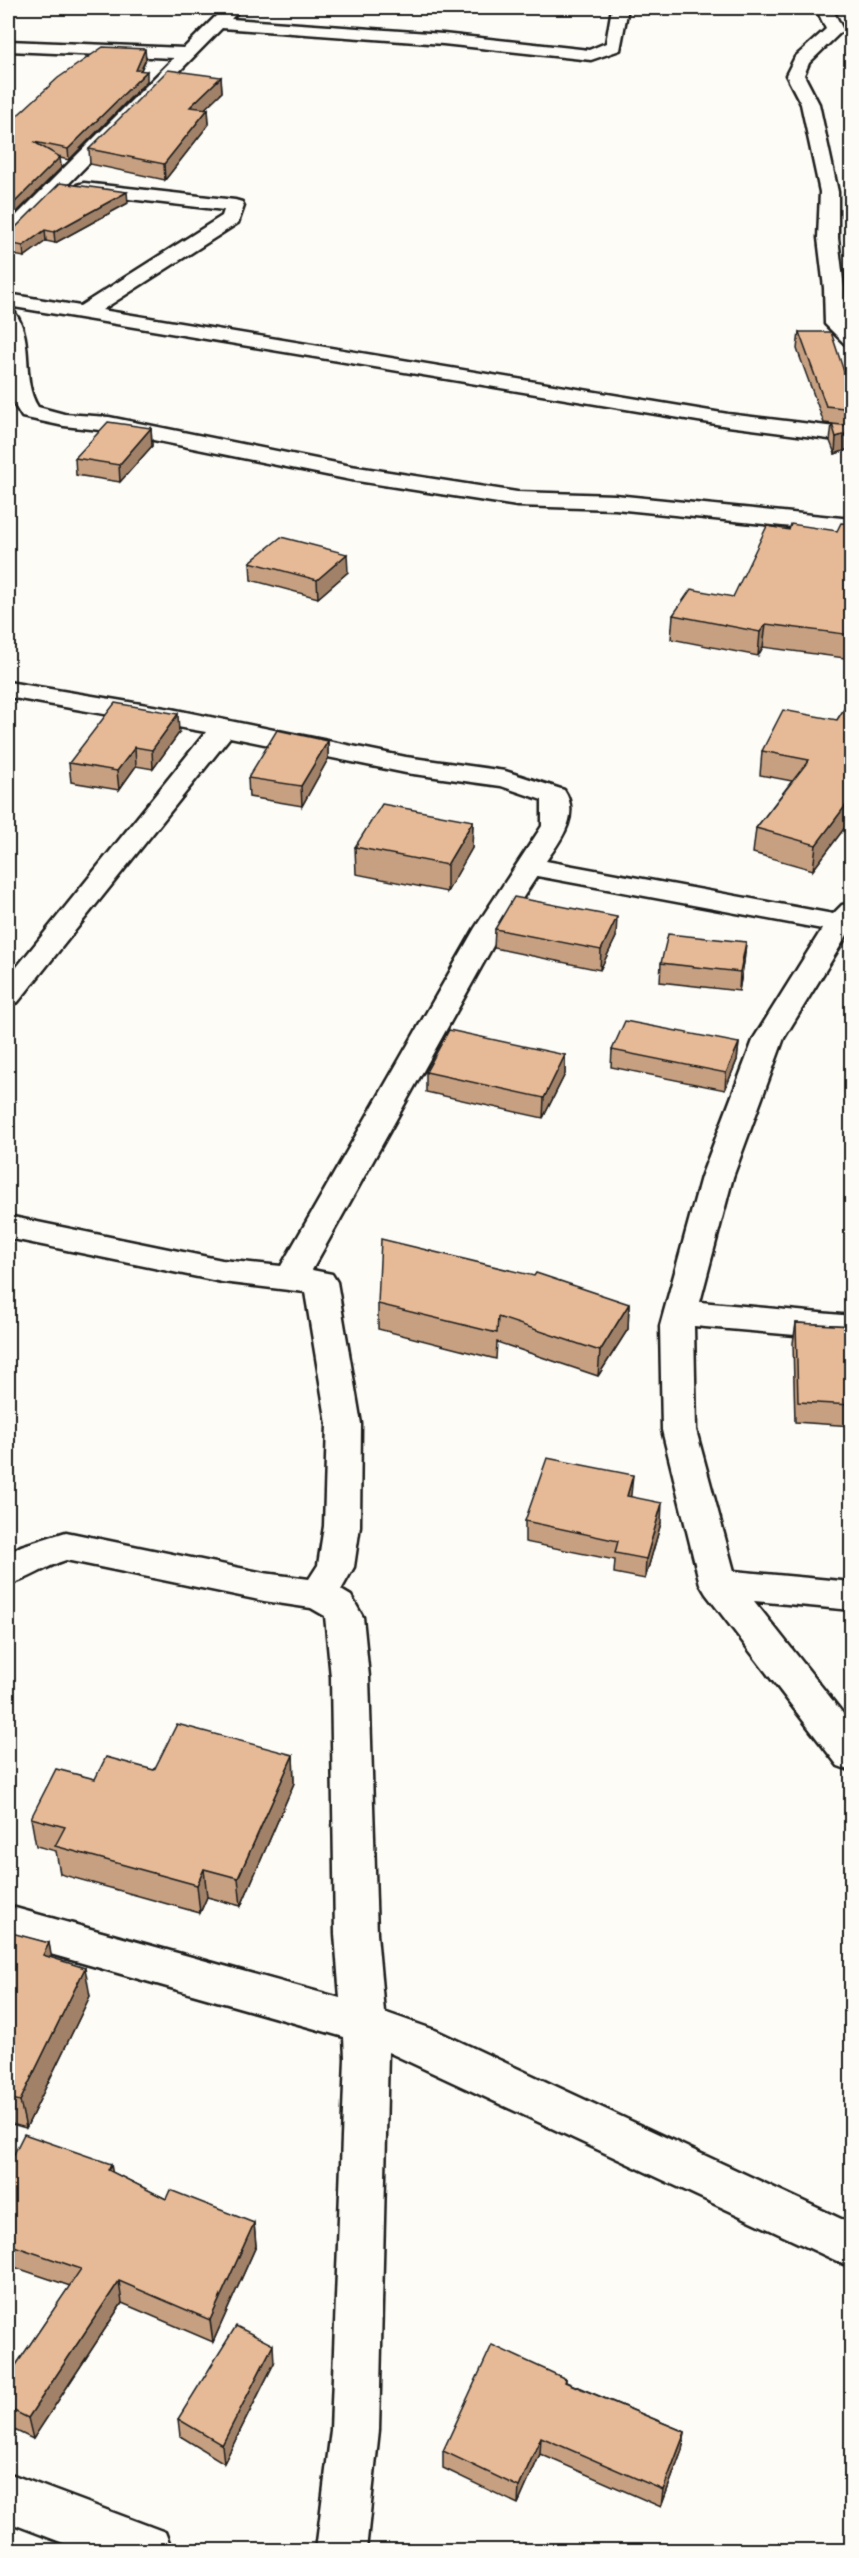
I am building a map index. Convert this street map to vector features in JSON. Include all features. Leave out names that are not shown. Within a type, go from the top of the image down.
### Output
[{"type":"street","points":[[8,234],[233,8]]},
{"type":"street","points":[[217,23],[443,39],[591,55],[614,46],[620,8]]},
{"type":"street","points":[[824,8],[835,30],[801,61],[795,75],[810,104],[829,192],[828,238],[834,288],[835,324],[852,340]]},
{"type":"street","points":[[831,33],[852,38]]},
{"type":"street","points":[[11,53],[30,46],[186,53]]},
{"type":"street","points":[[57,186],[235,206],[231,219],[83,313]]},
{"type":"street","points":[[830,256],[852,257]]},
{"type":"street","points":[[8,300],[728,420],[852,436]]},
{"type":"street","points":[[8,317],[15,337],[21,396],[17,407],[45,417],[109,424],[351,473],[517,499],[615,502],[852,526]]},
{"type":"street","points":[[8,690],[224,727],[406,765],[506,779],[555,796],[556,826],[489,928],[290,1279]]},
{"type":"street","points":[[8,996],[224,727]]},
{"type":"street","points":[[529,866],[845,917],[769,1038],[717,1177],[676,1326],[679,1430],[719,1584],[852,1755]]},
{"type":"street","points":[[8,1227],[222,1271],[320,1282],[344,1424],[342,1526],[336,1567],[319,1595]]},
{"type":"street","points":[[680,1312],[852,1328]]},
{"type":"street","points":[[8,1571],[34,1556],[66,1546],[264,1587],[319,1595],[338,1606],[344,1617],[350,1677],[356,1934],[367,2058],[355,2430],[341,2550]]},
{"type":"street","points":[[719,1584],[852,1596]]},
{"type":"street","points":[[8,1924],[364,2024],[420,2044],[852,2247]]},
{"type":"street","points":[[8,2498],[147,2550]]},
{"type":"building","points":[[103,47],[145,49],[136,70],[147,71],[68,149],[34,142],[60,157],[8,209],[8,124],[58,78]]},
{"type":"building","points":[[168,70],[221,77],[190,107],[208,109],[164,164],[89,149]]},
{"type":"building","points":[[60,183],[127,192],[54,232],[45,230],[23,246],[8,243],[8,230],[15,228]]},
{"type":"building","points":[[799,332],[831,332],[852,396],[852,409],[826,406]]},
{"type":"building","points":[[108,422],[151,428],[119,465],[75,458]]},
{"type":"building","points":[[832,424],[852,426],[852,432],[836,437]]},
{"type":"building","points":[[841,523],[852,524],[852,635],[766,624],[760,632],[673,615],[691,589],[733,597],[767,526],[789,530],[791,524],[837,531]]},
{"type":"building","points":[[281,537],[347,554],[317,580],[250,562]]},
{"type":"building","points":[[852,697],[852,797],[816,845],[756,828],[809,760],[762,751],[783,710],[837,720]]},
{"type":"building","points":[[115,703],[178,714],[152,750],[135,747],[117,771],[69,763]]},
{"type":"building","points":[[277,730],[328,741],[301,786],[248,778]]},
{"type":"building","points":[[382,804],[473,821],[447,865],[355,847]]},
{"type":"building","points":[[514,897],[617,917],[601,950],[495,929]]},
{"type":"building","points":[[668,934],[746,942],[740,972],[661,963]]},
{"type":"building","points":[[625,1021],[739,1043],[726,1073],[612,1050]]},
{"type":"building","points":[[449,1030],[565,1055],[544,1098],[426,1072]]},
{"type":"building","points":[[381,1239],[534,1276],[536,1273],[629,1304],[600,1351],[498,1317],[497,1333],[378,1304]]},
{"type":"building","points":[[796,1323],[852,1326],[852,1405],[798,1402]]},
{"type":"building","points":[[547,1458],[633,1475],[627,1496],[662,1503],[646,1559],[615,1553],[618,1541],[525,1521]]},
{"type":"building","points":[[177,1724],[293,1755],[238,1878],[204,1869],[197,1885],[55,1846],[65,1827],[31,1818],[56,1769],[95,1779],[106,1757],[154,1770]]},
{"type":"building","points":[[8,1932],[49,1943],[43,1955],[85,1968],[20,2101],[8,2098]]},
{"type":"building","points":[[24,2134],[111,2164],[108,2170],[166,2199],[170,2190],[254,2223],[210,2320],[119,2281],[28,2418],[8,2408],[8,2377],[81,2269],[8,2244],[8,2166]]},
{"type":"building","points":[[236,2326],[273,2345],[222,2445],[178,2419]]},
{"type":"building","points":[[492,2345],[566,2379],[565,2382],[685,2432],[663,2490],[541,2437],[519,2487],[443,2451]]}]
